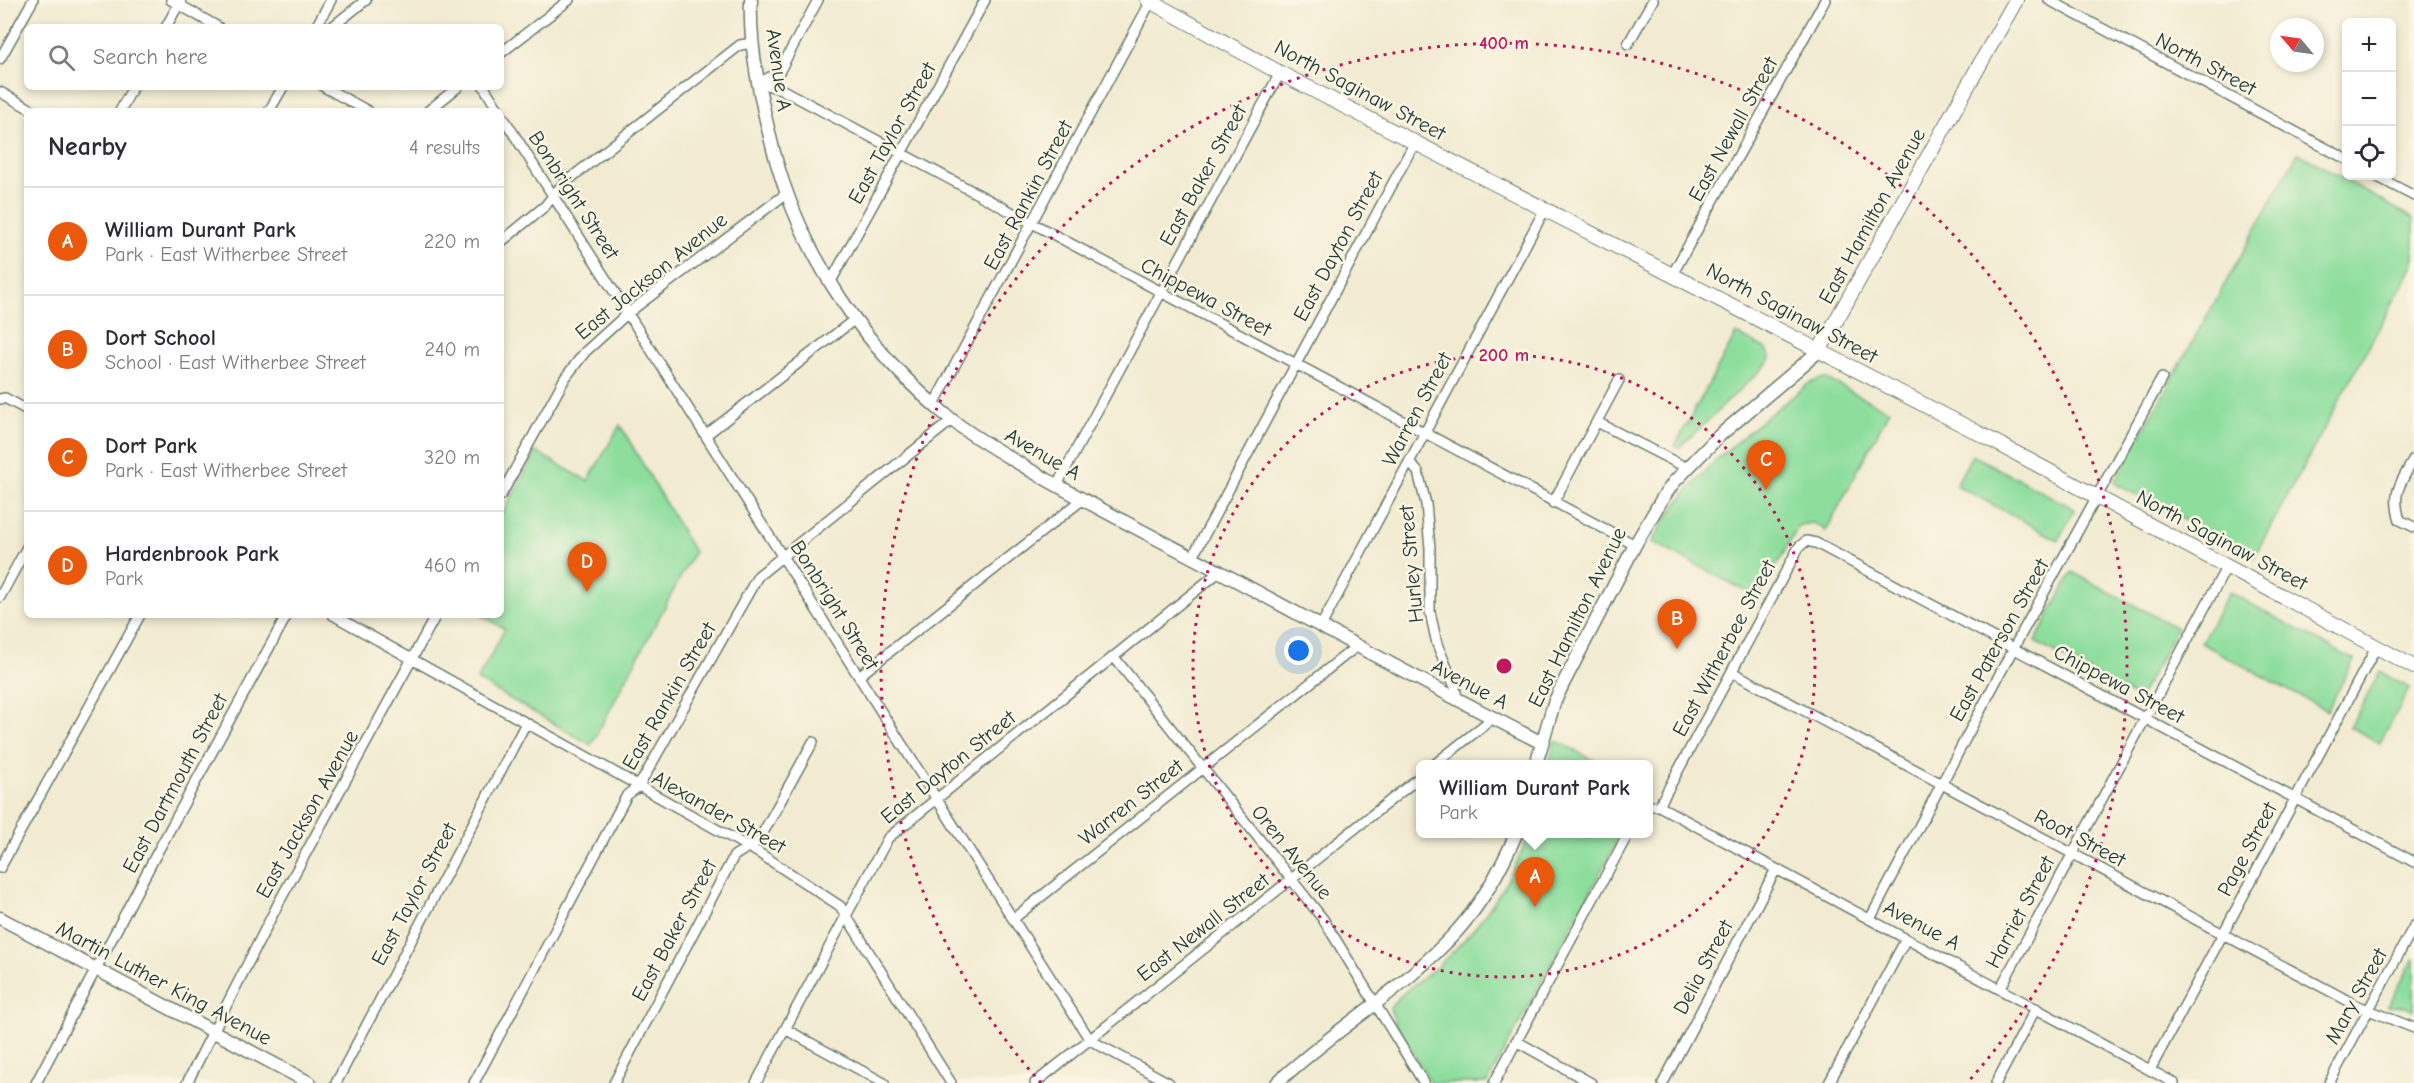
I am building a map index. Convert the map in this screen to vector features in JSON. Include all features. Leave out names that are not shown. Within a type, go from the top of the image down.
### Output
[{"type":"main road","name":"East Hamilton Avenue","points":[[1819,351],[2016,0]]},
{"type":"main road","name":"North Saginaw Street","points":[[1150,1],[1280,72],[2097,497],[2414,667]]},
{"type":"street","points":[[0,59],[33,0]]},
{"type":"street","points":[[318,24],[331,0]]},
{"type":"street","points":[[336,24],[366,0]]},
{"type":"street","points":[[504,51],[569,0]]},
{"type":"street","name":"Avenue A","points":[[751,0],[753,43],[767,126],[796,218],[830,283],[855,319],[881,353],[934,404],[952,420],[988,445],[1082,500],[1542,743]]},
{"type":"street","points":[[759,83],[779,72],[818,0]]},
{"type":"street","name":"East Taylor Street","points":[[830,283],[985,0]]},
{"type":"street","points":[[1628,44],[1653,0]]},
{"type":"street","name":"East Newall Street","points":[[1672,275],[1825,0]]},
{"type":"street","name":"North Street","points":[[2049,0],[2342,157]]},
{"type":"street","points":[[167,24],[177,1],[213,24]]},
{"type":"street","name":"East Rankin Street","points":[[934,404],[1033,224],[1150,1]]},
{"type":"street","points":[[504,240],[545,206],[562,185],[740,45],[753,43]]},
{"type":"street","name":"East Baker Street","points":[[1057,485],[1280,72]]},
{"type":"street","name":"Chippewa Street","points":[[759,83],[782,89],[1635,545]]},
{"type":"street","points":[[122,108],[131,90]]},
{"type":"street","points":[[271,108],[281,90]]},
{"type":"street","points":[[330,90],[362,108]]},
{"type":"street","points":[[432,108],[454,90]]},
{"type":"street","name":"Bonbright Street","points":[[486,90],[497,108]]},
{"type":"street","points":[[0,92],[29,108]]},
{"type":"street","name":"Bonbright Street","points":[[504,119],[1090,1040],[1169,1083]]},
{"type":"street","name":"East Dayton Street","points":[[1192,558],[1415,142]]},
{"type":"street","points":[[2384,180],[2414,196]]},
{"type":"street","name":"East Jackson Avenue","points":[[504,490],[565,378],[585,352],[628,313],[787,192]]},
{"type":"street","name":"Warren Street","points":[[1321,626],[1545,209]]},
{"type":"street","points":[[706,435],[855,319]]},
{"type":"street","name":"East Hamilton Avenue","points":[[1537,760],[1563,684],[1635,545],[1662,499],[1687,468],[1727,429],[1819,351]]},
{"type":"street","name":"East Paterson Street","points":[[1870,919],[2013,649],[2162,378]]},
{"type":"street","points":[[1553,503],[1619,381]]},
{"type":"street","points":[[0,399],[5,398],[24,408]]},
{"type":"street","name":"East Rankin Street","points":[[474,1083],[627,795],[638,787],[758,576],[952,420]]},
{"type":"street","points":[[1597,422],[1687,468]]},
{"type":"street","points":[[2414,459],[2395,496],[2400,520],[2414,527]]},
{"type":"street","name":"Hurley Street","points":[[1409,462],[1419,472],[1426,504],[1430,548],[1430,612],[1437,644],[1455,687],[1457,698]]},
{"type":"street","points":[[859,676],[1082,500]]},
{"type":"street","name":"Chippewa Street","points":[[1806,541],[1816,543],[2414,862]]},
{"type":"street","name":"East Witherbee Street","points":[[1653,806],[1732,672],[1799,547],[1806,541]]},
{"type":"street","points":[[0,597],[24,553]]},
{"type":"street","name":"Harriet Street","points":[[2000,989],[2227,566]]},
{"type":"street","name":"East Dayton Street","points":[[756,1083],[888,838],[1219,572]]},
{"type":"street","points":[[0,868],[138,618]]},
{"type":"street","name":"East Dartmouth Street","points":[[36,1083],[285,618]]},
{"type":"street","name":"Alexander Street","points":[[338,618],[747,847],[840,906],[951,1083]]},
{"type":"street","name":"East Jackson Avenue","points":[[187,1083],[278,904],[433,618]]},
{"type":"street","name":"Warren Street","points":[[1013,919],[1357,646]]},
{"type":"street","name":"Page Street","points":[[2150,1070],[2377,646]]},
{"type":"street","name":"Oren Avenue","points":[[1114,657],[1323,919],[1424,1083]]},
{"type":"street","name":"Root Street","points":[[1732,672],[2367,1011],[2414,1028]]},
{"type":"street","points":[[1441,760],[1493,718]]},
{"type":"street","name":"East Taylor Street","points":[[336,1083],[526,723]]},
{"type":"street","name":"East Baker Street","points":[[614,1083],[734,856],[759,840],[813,742]]},
{"type":"street","name":"East Newall Street","points":[[1035,1083],[1416,780]]},
{"type":"street","name":"Avenue A","points":[[1653,806],[2036,1008],[2150,1070],[2163,1080],[2174,1083]]},
{"type":"street","points":[[1277,1083],[1426,962],[1458,930],[1498,873],[1514,838]]},
{"type":"street","points":[[1494,1083],[1626,838]]},
{"type":"street","name":"Delia Street","points":[[1663,1083],[1776,869]]},
{"type":"street","name":"Martin Luther King Avenue","points":[[0,918],[310,1083]]},
{"type":"street","name":"Mary Street","points":[[2329,1083],[2414,926]]},
{"type":"street","points":[[1829,1083],[1906,939]]},
{"type":"street","points":[[1996,1083],[2036,1008]]},
{"type":"street","points":[[785,1029],[884,1083]]},
{"type":"street","points":[[1516,1041],[1591,1083]]},
{"type":"green space","points":[[2298,153],[2414,219],[2414,264],[2254,557],[2114,483]]},
{"type":"green space","points":[[1736,334],[1765,348],[1770,357],[1768,363],[1679,448],[1675,446]]},
{"type":"green space","points":[[1827,379],[1889,411],[1826,531],[1814,523],[1799,525],[1759,598],[1652,542],[1684,494],[1721,455],[1808,384]]},
{"type":"green space","points":[[620,425],[694,552],[591,745],[477,680],[505,629],[486,618],[504,618],[504,511],[536,452],[588,481]]},
{"type":"green space","points":[[1972,455],[2075,509],[2058,540],[1956,485]]},
{"type":"green space","points":[[2072,572],[2177,628],[2139,699],[2035,642]]},
{"type":"green space","points":[[2229,592],[2354,660],[2327,711],[2201,643]]},
{"type":"green space","points":[[2380,672],[2410,688],[2380,743],[2350,727]]},
{"type":"green space","points":[[1555,740],[1593,760],[1550,760]]},
{"type":"green space","points":[[1527,838],[1619,838],[1487,1083],[1431,1083],[1396,1025],[1390,1008],[1399,997],[1453,952],[1479,922],[1502,888]]},
{"type":"green space","points":[[2414,958],[2414,1010],[2388,1006]]},
{"type":"place","name":"Dort Park","points":[[1766,490]]},
{"type":"place","name":"Hardenbrook Park","points":[[587,592]]},
{"type":"place","name":"Dort School","points":[[1677,649]]},
{"type":"place","name":"William Durant Park","points":[[1535,907]]}]
